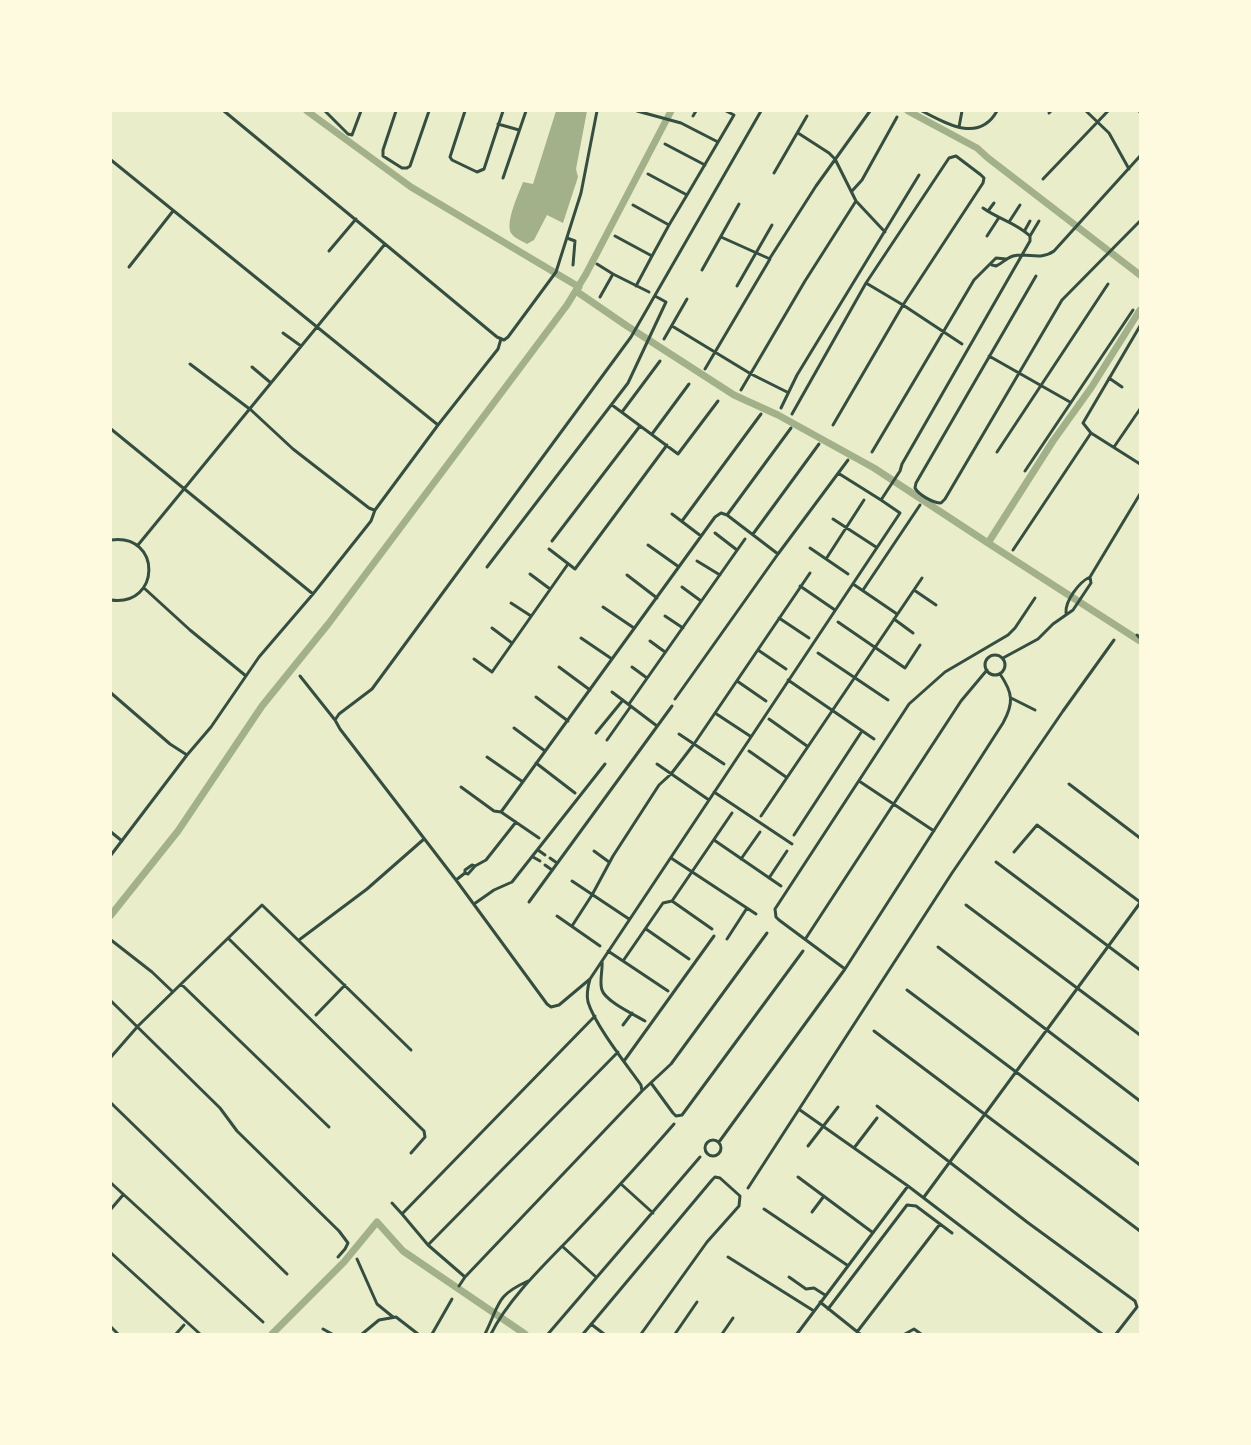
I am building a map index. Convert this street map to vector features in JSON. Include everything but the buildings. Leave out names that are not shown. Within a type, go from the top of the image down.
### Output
[{"type":"street","points":[[224,111],[501,339]]},
{"type":"street","points":[[325,111],[348,134],[352,135],[361,111]]},
{"type":"street","points":[[396,111],[383,156],[402,168],[410,166],[429,111]]},
{"type":"street","points":[[465,111],[450,158],[477,172],[484,169],[503,111]]},
{"type":"street","points":[[503,178],[526,111]]},
{"type":"street","points":[[501,339],[508,337],[556,272],[584,182],[597,111]]},
{"type":"street","points":[[637,111],[680,123],[718,142]]},
{"type":"street","points":[[693,116],[696,111]]},
{"type":"street","points":[[636,286],[735,113],[726,111]]},
{"type":"street","points":[[336,720],[339,714],[372,689],[631,337],[761,111]]},
{"type":"street","points":[[705,369],[770,259],[835,159],[870,111]]},
{"type":"street","points":[[922,111],[969,130],[980,128],[993,119],[997,111]]},
{"type":"street","points":[[959,126],[962,111]]},
{"type":"street","points":[[1086,111],[1109,133],[1129,169]]},
{"type":"street","points":[[1043,179],[1108,111]]},
{"type":"street","points":[[774,173],[807,116]]},
{"type":"street","points":[[852,192],[862,180],[897,117]]},
{"type":"street","points":[[498,124],[519,130]]},
{"type":"street","points":[[798,133],[835,159],[856,201],[885,232]]},
{"type":"street","points":[[665,144],[705,165]]},
{"type":"street","points":[[792,414],[866,284],[949,158],[956,156],[981,175],[984,178],[983,183],[903,305],[833,425]]},
{"type":"street","points":[[872,452],[974,280],[996,258],[1016,255],[1047,256],[1068,237],[1140,156]]},
{"type":"street","points":[[111,160],[438,425]]},
{"type":"street","points":[[648,174],[687,195]]},
{"type":"street","points":[[781,408],[808,355],[919,175]]},
{"type":"street","points":[[741,390],[805,281],[856,201]]},
{"type":"street","points":[[987,212],[994,203]]},
{"type":"street","points":[[702,270],[739,204]]},
{"type":"street","points":[[1009,222],[1020,204]]},
{"type":"street","points":[[633,205],[669,225]]},
{"type":"street","points":[[983,208],[998,219],[1025,230],[1030,236]]},
{"type":"street","points":[[129,267],[173,211]]},
{"type":"street","points":[[329,251],[356,219]]},
{"type":"street","points":[[987,236],[998,219]]},
{"type":"street","points":[[1025,230],[1030,221]]},
{"type":"street","points":[[881,500],[900,471],[1023,255],[1039,221]]},
{"type":"street","points":[[1036,276],[915,486],[917,492],[935,503],[943,501],[1062,300],[1140,221]]},
{"type":"street","points":[[737,286],[772,225]]},
{"type":"street","points":[[615,236],[652,256]]},
{"type":"street","points":[[721,237],[770,259]]},
{"type":"street","points":[[567,238],[575,241],[576,245],[573,265]]},
{"type":"street","points":[[138,545],[386,244]]},
{"type":"street","points":[[991,265],[996,266],[1003,263],[1006,258]]},
{"type":"street","points":[[597,264],[649,292]]},
{"type":"street","points":[[600,297],[613,274]]},
{"type":"street","points":[[866,284],[903,305],[962,344]]},
{"type":"street","points":[[997,452],[1108,284]]},
{"type":"street","points":[[487,567],[628,383],[666,302],[654,296]]},
{"type":"street","points":[[664,339],[687,300]]},
{"type":"street","points":[[1025,471],[1133,310]]},
{"type":"street","points":[[672,326],[751,374],[788,392]]},
{"type":"street","points":[[1140,326],[1083,420],[1084,426],[1091,433],[1140,464]]},
{"type":"street","points":[[283,333],[301,346]]},
{"type":"street","points":[[111,855],[211,727],[266,649],[314,594],[371,521],[375,510],[498,349],[501,339]]},
{"type":"street","points":[[990,357],[1070,402]]},
{"type":"street","points":[[622,412],[660,361]]},
{"type":"street","points":[[190,364],[251,410],[293,449],[334,482],[375,510]]},
{"type":"street","points":[[252,367],[271,384]]},
{"type":"street","points":[[1108,378],[1122,387]]},
{"type":"street","points":[[652,434],[689,384]]},
{"type":"street","points":[[612,405],[678,454],[718,401]]},
{"type":"street","points":[[1114,447],[1140,409]]},
{"type":"street","points":[[682,521],[761,414]]},
{"type":"street","points":[[552,541],[640,426]]},
{"type":"street","points":[[728,515],[791,428]]},
{"type":"street","points":[[111,429],[314,594]]},
{"type":"street","points":[[1013,550],[1091,433]]},
{"type":"street","points":[[753,534],[819,444]]},
{"type":"street","points":[[549,549],[575,569],[667,445]]},
{"type":"street","points":[[675,699],[848,460]]},
{"type":"street","points":[[642,1091],[641,1085],[595,1017],[588,1001],[587,992],[590,979],[900,513],[838,474]]},
{"type":"street","points":[[1065,613],[1065,606],[1083,580],[1090,577],[1140,494]]},
{"type":"street","points":[[826,559],[864,500]]},
{"type":"street","points":[[863,590],[920,506]]},
{"type":"street","points":[[672,514],[701,537]]},
{"type":"street","points":[[501,812],[718,514],[728,515],[778,554]]},
{"type":"street","points":[[833,519],[876,547]]},
{"type":"street","points":[[715,533],[737,550]]},
{"type":"street","points":[[608,740],[647,678],[745,539]]},
{"type":"street","points":[[111,540],[129,541],[138,545],[148,561],[148,579],[144,588],[130,599],[111,600]]},
{"type":"street","points":[[648,545],[680,567]]},
{"type":"street","points":[[810,548],[848,574]]},
{"type":"street","points":[[697,561],[720,575]]},
{"type":"street","points":[[474,659],[492,672],[568,564]]},
{"type":"street","points":[[572,926],[658,785],[671,774],[694,744],[810,573]]},
{"type":"street","points":[[530,574],[550,590]]},
{"type":"street","points":[[627,575],[657,597]]},
{"type":"street","points":[[1003,658],[1038,639],[1065,613],[1072,610],[1091,582],[1090,577]]},
{"type":"street","points":[[761,816],[922,578]]},
{"type":"street","points":[[853,584],[897,614]]},
{"type":"street","points":[[800,586],[836,610]]},
{"type":"street","points":[[682,587],[701,601]]},
{"type":"street","points":[[144,588],[246,676]]},
{"type":"street","points":[[914,590],[936,605]]},
{"type":"street","points":[[845,969],[776,917],[775,909],[909,704],[945,672],[1012,631],[1035,598]]},
{"type":"street","points":[[511,603],[531,616]]},
{"type":"street","points":[[603,607],[634,628]]},
{"type":"street","points":[[665,616],[683,628]]},
{"type":"street","points":[[779,618],[809,638]]},
{"type":"street","points":[[894,620],[913,633]]},
{"type":"street","points":[[838,622],[905,668],[920,645]]},
{"type":"street","points":[[492,628],[512,643]]},
{"type":"street","points":[[581,638],[612,659]]},
{"type":"street","points":[[748,1188],[952,873],[1114,640]]},
{"type":"street","points":[[650,641],[665,652]]},
{"type":"street","points":[[806,938],[961,701],[987,670],[986,661],[989,657],[987,648]]},
{"type":"street","points":[[758,650],[786,669]]},
{"type":"street","points":[[818,653],[888,700]]},
{"type":"street","points":[[987,670],[994,675],[1000,674],[1005,667],[1003,658],[998,655],[989,657]]},
{"type":"street","points":[[559,667],[590,690]]},
{"type":"street","points":[[632,667],[647,678]]},
{"type":"street","points":[[719,1142],[845,969],[1003,723],[1011,698],[1009,687],[1000,674]]},
{"type":"street","points":[[300,676],[336,720],[340,729],[456,880],[542,998],[551,1007],[559,1005],[590,979]]},
{"type":"street","points":[[788,680],[874,739]]},
{"type":"street","points":[[737,681],[766,701]]},
{"type":"street","points":[[612,692],[657,726]]},
{"type":"street","points":[[111,693],[170,744],[187,755]]},
{"type":"street","points":[[537,697],[568,721]]},
{"type":"street","points":[[1011,698],[1035,710]]},
{"type":"street","points":[[596,733],[623,700]]},
{"type":"street","points":[[529,902],[672,706]]},
{"type":"street","points":[[715,713],[750,736]]},
{"type":"street","points":[[769,719],[807,746]]},
{"type":"street","points":[[514,728],[545,751]]},
{"type":"street","points":[[794,835],[862,731]]},
{"type":"street","points":[[679,734],[724,764]]},
{"type":"street","points":[[749,752],[786,777]]},
{"type":"street","points":[[487,757],[522,782]]},
{"type":"street","points":[[536,763],[575,793]]},
{"type":"street","points":[[474,904],[494,890],[512,882],[605,764]]},
{"type":"street","points":[[657,764],[709,800]]},
{"type":"street","points":[[859,781],[934,831]]},
{"type":"street","points":[[1069,784],[1140,838]]},
{"type":"street","points":[[461,786],[494,811],[501,812],[539,838]]},
{"type":"street","points":[[714,792],[792,843]]},
{"type":"street","points":[[623,961],[663,903],[672,901],[732,813]]},
{"type":"street","points":[[456,880],[486,860],[516,822]]},
{"type":"street","points":[[924,1197],[1140,903],[1037,825],[1014,852]]},
{"type":"street","points":[[741,859],[760,831]]},
{"type":"street","points":[[111,832],[122,840]]},
{"type":"street","points":[[299,941],[367,889],[424,840]]},
{"type":"street","points":[[714,840],[782,886]]},
{"type":"street","points":[[538,850],[545,855]]},
{"type":"street","points":[[594,851],[609,862]]},
{"type":"street","points":[[769,878],[787,851]]},
{"type":"street","points":[[533,857],[540,861]]},
{"type":"street","points":[[550,858],[557,863]]},
{"type":"street","points":[[671,858],[756,914]]},
{"type":"street","points":[[996,862],[1140,970]]},
{"type":"street","points":[[544,865],[552,870]]},
{"type":"street","points":[[572,881],[629,919]]},
{"type":"street","points":[[672,901],[712,929]]},
{"type":"street","points":[[111,1057],[138,1026],[262,905],[411,1050]]},
{"type":"street","points":[[966,905],[1140,1035]]},
{"type":"street","points":[[727,939],[747,909]]},
{"type":"street","points":[[557,915],[600,946]]},
{"type":"street","points":[[646,929],[689,959]]},
{"type":"street","points":[[459,1286],[642,1091],[671,1064],[767,933]]},
{"type":"street","points":[[624,1061],[714,936]]},
{"type":"street","points":[[228,938],[424,1131],[425,1137],[411,1152]]},
{"type":"street","points":[[111,940],[152,972],[173,992]]},
{"type":"street","points":[[938,947],[1140,1101]]},
{"type":"street","points":[[608,951],[668,991]]},
{"type":"street","points":[[651,1083],[673,1113],[676,1116],[681,1114],[803,951]]},
{"type":"street","points":[[602,959],[601,988],[603,993],[645,1021]]},
{"type":"street","points":[[181,984],[329,1127]]},
{"type":"street","points":[[316,1015],[345,986]]},
{"type":"street","points":[[906,990],[1140,1165]]},
{"type":"street","points":[[111,1001],[220,1108],[244,1139],[339,1231],[348,1243],[338,1257]]},
{"type":"street","points":[[623,1025],[632,1013]]},
{"type":"street","points":[[402,1214],[595,1017]]},
{"type":"street","points":[[874,1031],[1140,1231]]},
{"type":"street","points":[[428,1245],[618,1052]]},
{"type":"street","points":[[111,1103],[287,1274]]},
{"type":"street","points":[[877,1106],[1135,1301],[1137,1307],[1116,1334]]},
{"type":"street","points":[[808,1146],[838,1107]]},
{"type":"street","points":[[800,1110],[924,1197],[1102,1334]]},
{"type":"street","points":[[854,1148],[877,1118]]},
{"type":"street","points":[[491,1334],[502,1314],[530,1281],[674,1124]]},
{"type":"street","points":[[714,1140],[719,1142],[722,1149],[719,1154],[712,1157],[707,1154],[705,1149],[707,1144],[714,1140]]},
{"type":"street","points":[[548,1334],[700,1157]]},
{"type":"street","points":[[583,1334],[712,1180],[715,1177],[720,1178],[740,1196],[739,1206],[707,1242],[641,1334]]},
{"type":"street","points":[[798,1177],[872,1232]]},
{"type":"street","points":[[111,1184],[262,1322]]},
{"type":"street","points":[[621,1184],[653,1214]]},
{"type":"street","points":[[796,1334],[908,1186]]},
{"type":"street","points":[[111,1209],[123,1195]]},
{"type":"street","points":[[812,1212],[824,1196]]},
{"type":"street","points":[[392,1203],[428,1245],[465,1277]]},
{"type":"street","points":[[828,1309],[908,1205],[916,1206],[952,1233]]},
{"type":"street","points":[[764,1209],[847,1265]]},
{"type":"street","points":[[820,1302],[859,1333],[940,1224]]},
{"type":"street","points":[[562,1246],[596,1277]]},
{"type":"street","points":[[111,1253],[200,1334]]},
{"type":"street","points":[[728,1257],[814,1311]]},
{"type":"street","points":[[357,1259],[377,1304],[393,1317]]},
{"type":"street","points":[[789,1277],[806,1289],[813,1288],[825,1295]]},
{"type":"street","points":[[485,1334],[498,1304],[507,1292],[530,1281]]},
{"type":"street","points":[[432,1334],[452,1299]]},
{"type":"street","points":[[675,1334],[697,1302]]},
{"type":"street","points":[[362,1334],[379,1320],[393,1317],[400,1318],[418,1334]]},
{"type":"street","points":[[722,1334],[733,1318]]},
{"type":"street","points":[[591,1324],[604,1334]]},
{"type":"street","points":[[176,1334],[184,1325]]},
{"type":"street","points":[[111,1327],[118,1334]]},
{"type":"street","points":[[324,1329],[332,1334]]},
{"type":"street","points":[[905,1334],[914,1329],[921,1334]]},
{"type":"shaded area","points":[[556,111],[587,111],[576,169],[578,177],[563,223],[547,215],[534,240],[527,244],[511,233],[511,215],[523,182],[533,184]]},
{"type":"waterway","points":[[307,111],[411,187],[579,287]]},
{"type":"waterway","points":[[111,915],[178,831],[262,706],[329,623],[567,305],[586,274],[671,111]]},
{"type":"waterway","points":[[908,111],[977,148],[1140,275]]},
{"type":"waterway","points":[[576,291],[734,395],[778,415],[874,468],[988,543]]},
{"type":"waterway","points":[[1140,310],[988,543],[1140,641]]},
{"type":"waterway","points":[[272,1334],[344,1262],[377,1222],[403,1251],[525,1334]]}]
